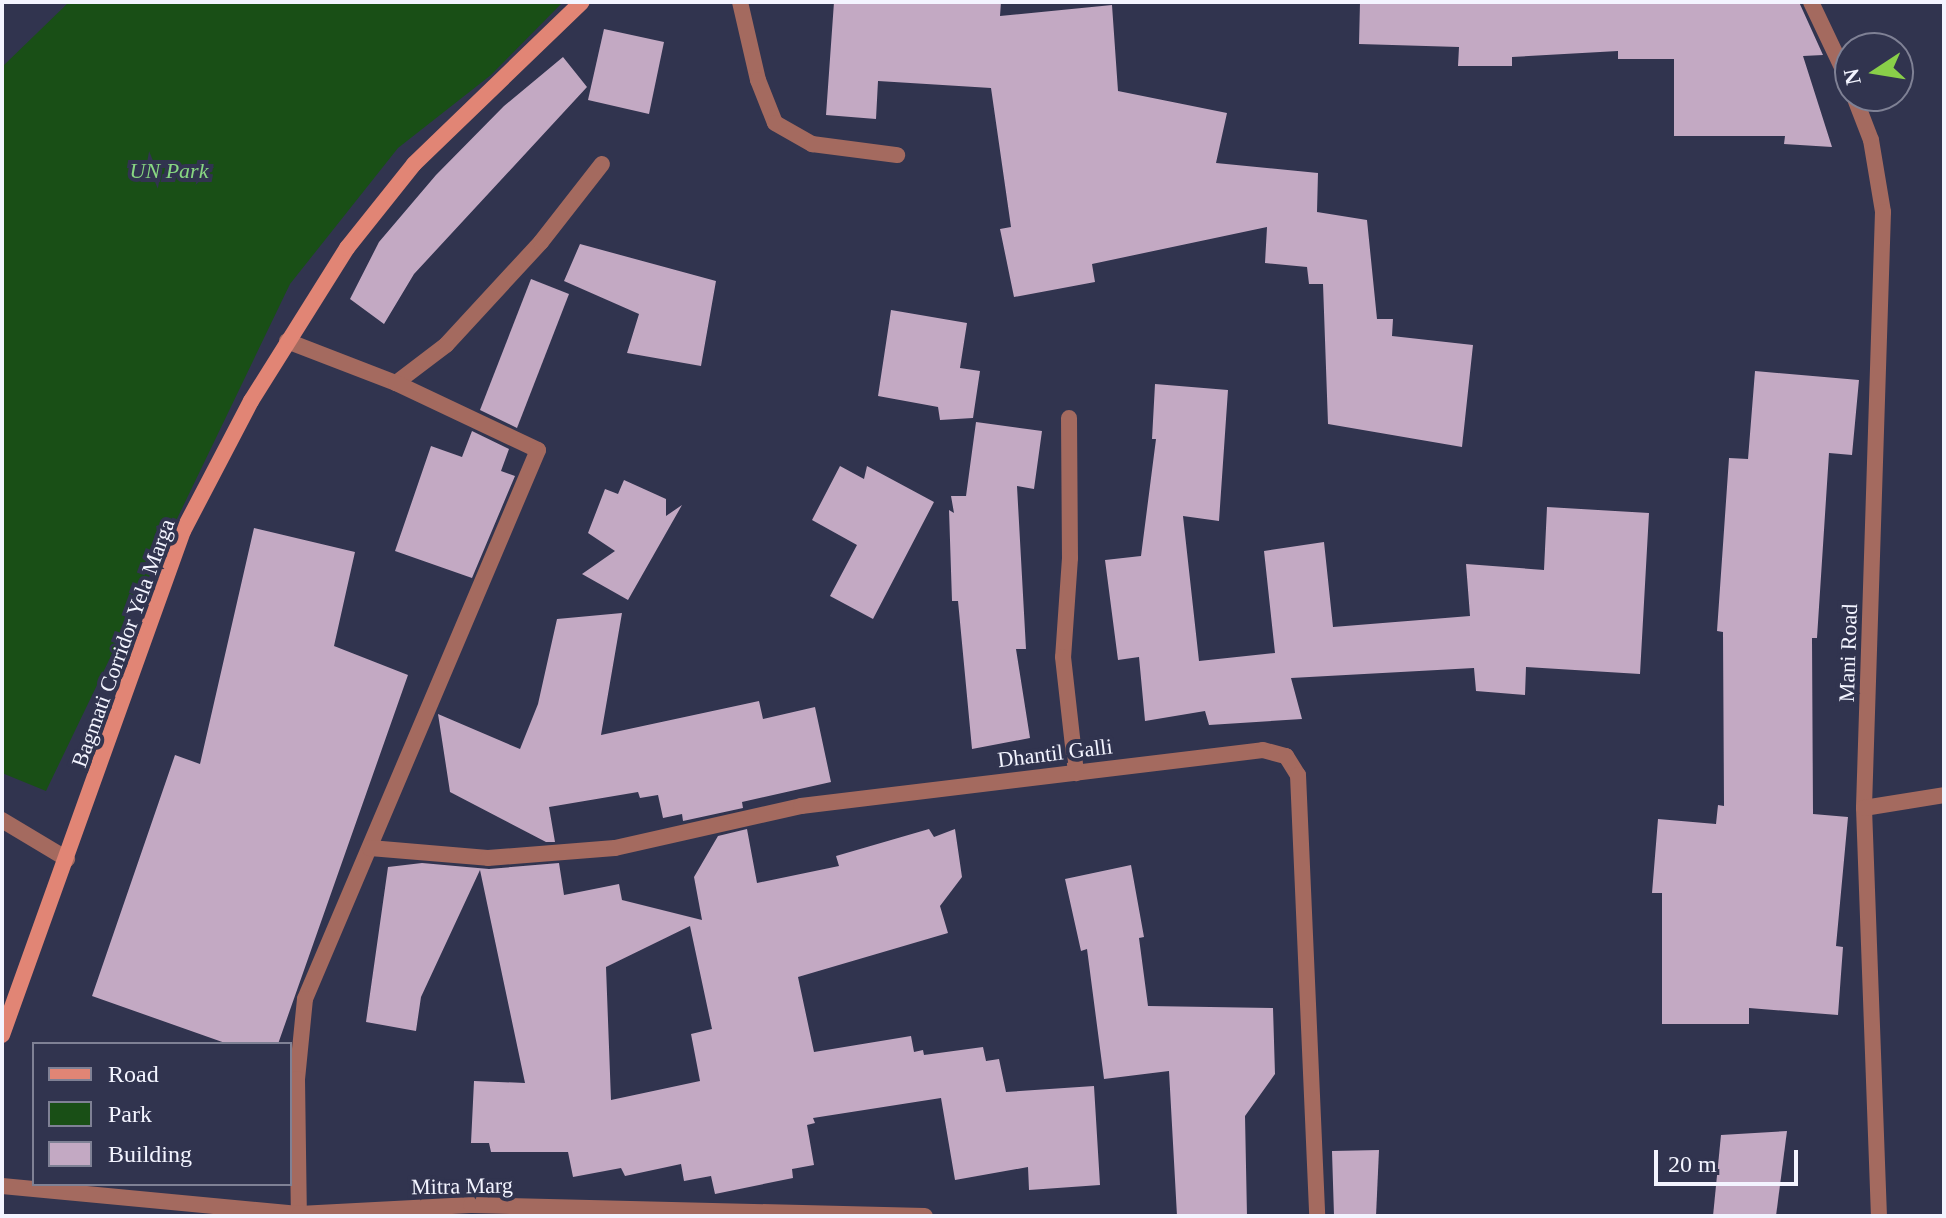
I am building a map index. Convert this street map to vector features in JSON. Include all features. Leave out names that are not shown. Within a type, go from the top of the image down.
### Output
[{"type":"main road","name":"Bagmati Corridor Yela Marga","points":[[2,1035],[183,531],[287,341],[347,248],[414,164],[582,2]]},
{"type":"street","points":[[740,2],[758,80],[775,123],[812,144],[897,155]]},
{"type":"street","points":[[1811,2],[1834,42]]},
{"type":"street","name":"Mani Road","points":[[1860,112],[1871,140],[1883,212],[1864,808],[1879,1216]]},
{"type":"street","points":[[396,383],[446,345],[541,242],[602,164]]},
{"type":"street","points":[[287,341],[396,383],[538,450],[305,999],[297,1079],[299,1214]]},
{"type":"street","points":[[1069,418],[1070,558],[1063,657],[1076,773]]},
{"type":"street","name":"Dhantil Galli","points":[[370,848],[488,858],[615,848],[801,806],[1263,750],[1286,756],[1298,775],[1317,1216]]},
{"type":"street","points":[[1864,808],[1944,795]]},
{"type":"street","points":[[2,820],[67,859]]},
{"type":"street","name":"Mitra Marg","points":[[2,1186],[299,1214],[471,1210],[925,1216]]},
{"type":"green space","name":"UN Park","points":[[69,2],[563,2],[491,75],[398,148],[290,284],[46,791],[2,773],[2,67]]},
{"type":"building","points":[[834,2],[1001,2],[1000,16],[1112,5],[1118,91],[1227,113],[1216,163],[1318,173],[1317,212],[1367,220],[1377,319],[1393,319],[1392,336],[1473,345],[1462,447],[1328,424],[1323,284],[1309,284],[1307,267],[1265,263],[1267,227],[1092,264],[1095,282],[1014,297],[1000,229],[1011,227],[991,88],[878,81],[876,119],[826,115]]},
{"type":"building","points":[[1360,2],[1799,2],[1823,55],[1803,56],[1832,147],[1784,144],[1785,136],[1674,136],[1674,59],[1618,59],[1618,51],[1512,57],[1512,66],[1458,66],[1459,47],[1359,44]]},
{"type":"building","points":[[604,29],[664,42],[649,114],[588,100]]},
{"type":"building","points":[[563,57],[587,87],[414,274],[384,324],[350,299],[379,242],[436,175],[504,106]]},
{"type":"building","points":[[580,244],[716,281],[701,366],[627,353],[639,314],[564,281]]},
{"type":"building","points":[[531,279],[569,294],[517,428],[480,410]]},
{"type":"building","points":[[891,310],[967,323],[960,368],[980,371],[973,418],[940,420],[938,407],[878,396]]},
{"type":"building","points":[[1755,371],[1859,380],[1852,455],[1829,453],[1817,638],[1812,638],[1813,814],[1848,817],[1836,946],[1843,947],[1838,1015],[1749,1008],[1749,1024],[1662,1024],[1662,893],[1652,893],[1658,819],[1716,824],[1718,805],[1724,806],[1723,632],[1717,631],[1729,458],[1748,459]]},
{"type":"building","points":[[1155,384],[1228,390],[1219,521],[1183,516],[1199,661],[1275,653],[1264,551],[1324,542],[1333,627],[1470,616],[1466,564],[1544,570],[1547,507],[1649,513],[1640,674],[1526,667],[1525,695],[1476,691],[1474,668],[1291,678],[1302,719],[1209,725],[1205,711],[1145,721],[1139,657],[1118,660],[1105,560],[1141,556],[1156,439],[1152,439]]},
{"type":"building","points":[[976,422],[1042,431],[1034,489],[1017,486],[1026,649],[1016,649],[1030,738],[972,749],[958,601],[952,601],[949,510],[954,513],[951,496],[966,496]]},
{"type":"building","points":[[472,431],[509,449],[501,471],[515,476],[472,578],[395,551],[431,446],[462,457]]},
{"type":"building","points":[[840,466],[864,479],[867,466],[934,502],[873,619],[830,596],[857,545],[812,520]]},
{"type":"building","points":[[624,480],[666,499],[666,516],[682,505],[628,600],[582,574],[615,551],[588,533],[605,489],[618,494]]},
{"type":"building","points":[[254,528],[355,552],[334,646],[408,675],[279,1042],[222,1042],[92,996],[175,755],[200,764]]},
{"type":"building","points":[[622,613],[601,735],[759,701],[763,719],[815,707],[831,782],[742,802],[743,808],[683,821],[682,814],[663,818],[658,795],[640,798],[638,792],[549,807],[555,842],[546,842],[450,792],[438,714],[520,749],[538,704],[557,619]]},
{"type":"building","points":[[747,829],[757,883],[839,866],[836,856],[929,829],[934,837],[955,829],[962,877],[940,906],[948,933],[798,977],[814,1052],[911,1036],[914,1052],[923,1050],[924,1055],[983,1047],[986,1061],[999,1059],[1006,1092],[1094,1086],[1100,1185],[1029,1190],[1028,1167],[955,1180],[941,1098],[813,1118],[815,1123],[807,1125],[814,1165],[792,1169],[793,1178],[715,1194],[711,1176],[684,1181],[681,1164],[625,1176],[621,1168],[573,1177],[568,1152],[491,1152],[489,1143],[471,1143],[474,1081],[525,1083],[480,870],[421,997],[416,1031],[366,1022],[388,867],[422,863],[489,869],[559,863],[564,895],[619,884],[622,900],[702,920],[694,877],[718,836]],"holes":[[[690,926],[712,1029],[691,1034],[700,1081],[611,1100],[606,967]]]},
{"type":"building","points":[[1131,865],[1144,937],[1139,938],[1148,1006],[1273,1008],[1275,1074],[1245,1116],[1247,1216],[1177,1216],[1169,1071],[1104,1079],[1087,949],[1081,951],[1065,879]]},
{"type":"building","points":[[1787,1131],[1776,1216],[1713,1216],[1721,1135]]},
{"type":"building","points":[[1379,1150],[1376,1216],[1334,1216],[1332,1151]]}]
